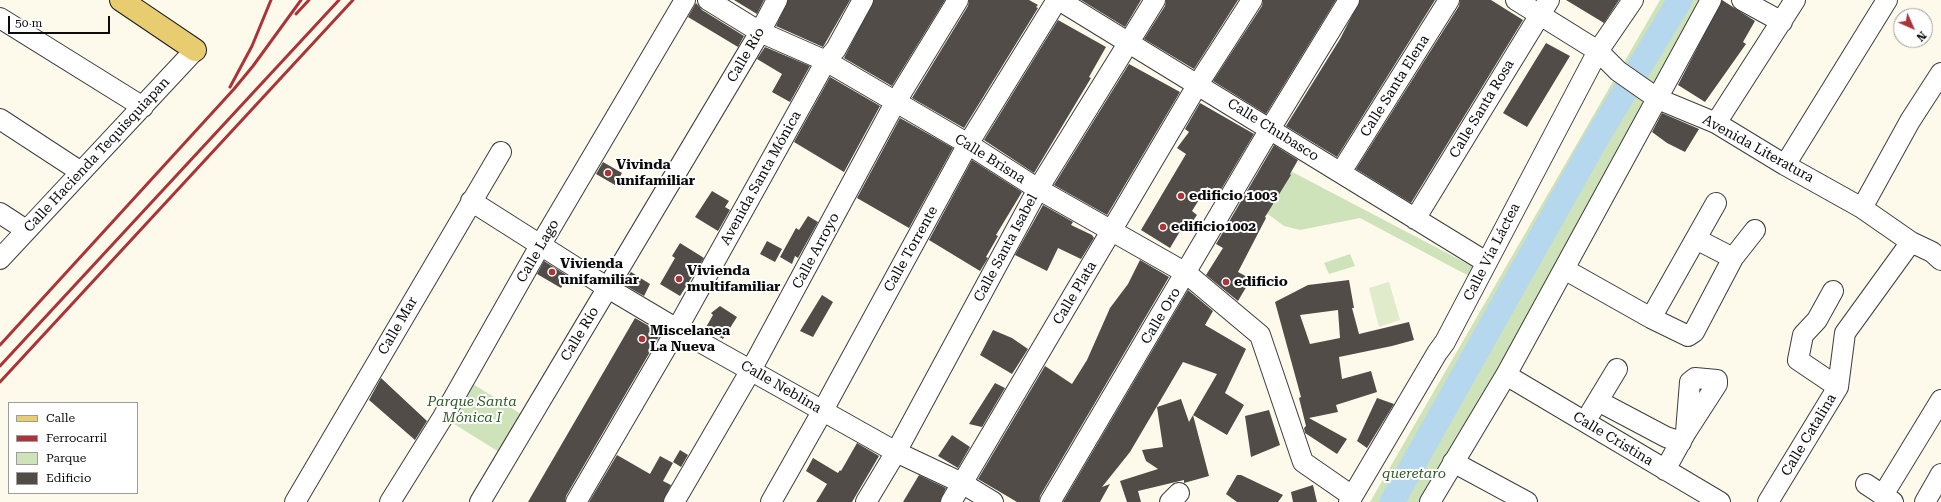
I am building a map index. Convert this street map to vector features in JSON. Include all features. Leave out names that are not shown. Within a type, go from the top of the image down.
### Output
[{"type":"main road","points":[[121,0],[195,50]]},
{"type":"street","name":"Calle Lago","points":[[390,502],[443,417],[541,244],[685,0]]},
{"type":"street","name":"Calle Brisna","points":[[708,0],[760,32],[826,62],[968,144],[1038,189],[1186,273],[1260,335],[1303,462],[1350,499]]},
{"type":"street","name":"Calle Río","points":[[480,502],[760,32],[777,0]]},
{"type":"street","name":"Avenida Santa Mónica","points":[[576,502],[677,329],[826,62],[836,49],[863,0]]},
{"type":"street","name":"Calle Arroyo","points":[[674,502],[752,370],[895,103],[958,0]]},
{"type":"street","name":"Calle Chubasco","points":[[1058,0],[1342,172],[1486,262]]},
{"type":"street","name":"Calle Torrente","points":[[770,502],[822,412],[968,144],[1058,0]]},
{"type":"street","name":"Calle Santa Isabel","points":[[866,502],[896,452],[1038,189],[1155,0]]},
{"type":"street","name":"Calle Plata","points":[[951,502],[1198,84],[1252,0]]},
{"type":"street","name":"Calle Oro","points":[[1050,502],[1270,129],[1349,0]]},
{"type":"street","name":"Calle Santa Elena","points":[[1342,172],[1449,0]]},
{"type":"street","name":"Avenida Literatura","points":[[1516,0],[1544,7],[1598,51],[1623,75],[1638,87],[1658,99],[1716,123],[1785,165],[1862,208],[1911,242],[1938,250]]},
{"type":"street","name":"Calle Vía Láctea","points":[[1350,499],[1445,342],[1598,51],[1633,0]]},
{"type":"street","points":[[1430,502],[1506,375],[1711,0]]},
{"type":"street","points":[[1742,0],[1782,22]]},
{"type":"street","points":[[1716,123],[1795,0]]},
{"type":"street","points":[[1785,165],[1887,0]]},
{"type":"street","name":"Calle Santa Rosa","points":[[1415,219],[1544,7]]},
{"type":"street","points":[[0,18],[143,107]]},
{"type":"street","name":"Calle Hacienda Tequisquiapan","points":[[0,259],[195,50]]},
{"type":"street","points":[[1862,208],[1910,121],[1941,73]]},
{"type":"street","points":[[0,119],[81,172]]},
{"type":"street","name":"Calle Mar","points":[[304,499],[471,201],[501,152]]},
{"type":"street","name":"Calle Neblina","points":[[471,201],[541,244],[608,288],[677,329],[752,370],[822,412],[896,452],[962,483],[993,502]]},
{"type":"street","points":[[1650,318],[1716,203]]},
{"type":"street","points":[[0,213],[26,230]]},
{"type":"street","points":[[1564,270],[1650,318],[1688,336],[1691,335],[1733,258],[1755,230]]},
{"type":"street","points":[[1696,239],[1733,258]]},
{"type":"street","name":"Calle Catalina","points":[[1768,502],[1838,387],[1845,333],[1911,242]]},
{"type":"street","points":[[1833,291],[1817,320],[1803,335],[1798,360],[1838,387]]},
{"type":"street","points":[[1817,320],[1845,333]]},
{"type":"street","points":[[1585,421],[1617,369]]},
{"type":"street","name":"Calle Cristina","points":[[1506,375],[1720,502]]},
{"type":"street","points":[[1866,484],[1888,499],[1941,400]]},
{"type":"street","points":[[1598,401],[1666,437],[1683,437],[1665,470]]},
{"type":"street","points":[[1453,462],[1528,502]]},
{"type":"street","points":[[1925,502],[1941,474]]},
{"type":"green space","name":"queretaro","points":[[1660,0],[1705,0],[1427,502],[1370,502]]},
{"type":"green space","points":[[1281,166],[1487,274],[1482,283],[1360,218],[1300,230],[1284,226],[1257,206]]},
{"type":"green space","points":[[1350,254],[1355,266],[1329,274],[1324,263]]},
{"type":"green space","points":[[1389,282],[1400,320],[1379,327],[1369,288]]},
{"type":"green space","name":"Parque Santa Mónica I","points":[[465,379],[529,419],[507,457],[443,417]]},
{"type":"building","points":[[734,0],[764,0],[757,14]]},
{"type":"building","points":[[788,0],[850,0],[823,47],[776,26]]},
{"type":"building","points":[[874,0],[945,0],[892,86],[844,58]]},
{"type":"building","points":[[969,0],[1029,0],[1038,5],[1036,7],[1038,8],[964,128],[912,98],[968,6]]},
{"type":"building","points":[[1081,0],[1141,0],[1125,27]]},
{"type":"building","points":[[1166,0],[1238,0],[1194,69],[1144,39],[1165,6]]},
{"type":"building","points":[[1263,0],[1336,0],[1266,114],[1213,81],[1262,6]]},
{"type":"building","points":[[1360,0],[1435,0],[1337,157],[1286,126],[1340,39]]},
{"type":"building","points":[[1460,0],[1491,0],[1523,20],[1411,203],[1356,169],[1459,6]]},
{"type":"building","points":[[1566,0],[1619,0],[1604,23]]},
{"type":"building","points":[[1722,0],[1755,21],[1743,42],[1746,44],[1705,102],[1678,85]]},
{"type":"building","points":[[696,3],[702,10],[744,36],[738,47],[688,17]]},
{"type":"building","points":[[1058,20],[1106,47],[1089,77],[1091,78],[1034,173],[984,140]]},
{"type":"building","points":[[1546,43],[1570,56],[1527,127],[1503,113]]},
{"type":"building","points":[[765,47],[810,66],[790,102],[772,92],[782,74],[757,59]]},
{"type":"building","points":[[1129,64],[1180,92],[1107,215],[1054,185]]},
{"type":"building","points":[[830,77],[880,106],[844,172],[794,142]]},
{"type":"building","points":[[1200,103],[1254,134],[1219,193],[1207,187],[1192,211],[1197,215],[1190,225],[1185,223],[1170,248],[1141,230],[1186,154],[1177,148],[1189,132],[1185,129]]},
{"type":"building","points":[[1662,113],[1699,129],[1685,152],[1667,143],[1652,132]]},
{"type":"building","points":[[900,118],[953,148],[909,228],[857,198]]},
{"type":"building","points":[[1274,145],[1298,160],[1290,174],[1291,175],[1265,217],[1266,218],[1238,272],[1251,279],[1238,301],[1206,275],[1223,248],[1216,244]]},
{"type":"building","points":[[972,160],[1022,192],[996,235],[998,236],[980,271],[929,240]]},
{"type":"building","name":"Vivinda unifamiliar","points":[[603,162],[622,173],[615,185],[596,174]]},
{"type":"building","points":[[712,191],[729,201],[725,207],[730,210],[718,231],[695,217]]},
{"type":"building","points":[[1043,205],[1073,222],[1071,225],[1092,235],[1094,238],[1081,259],[1058,248],[1047,271],[1015,255]]},
{"type":"building","points":[[808,216],[818,222],[798,258],[795,256],[792,264],[780,257],[796,228],[799,230]]},
{"type":"building","points":[[767,241],[782,249],[775,262],[760,254]]},
{"type":"building","points":[[680,243],[704,258],[680,296],[660,284],[675,258],[672,256]]},
{"type":"building","points":[[1140,260],[1169,277],[1040,496],[1039,502],[1017,502],[978,479],[1045,366],[1072,384],[1087,360],[1110,308],[1128,284]]},
{"type":"building","name":"Vivienda unifamiliar","points":[[544,261],[568,276],[561,288],[537,274]]},
{"type":"building","points":[[631,272],[650,284],[644,296],[623,284]]},
{"type":"building","points":[[1349,280],[1354,308],[1352,308],[1359,334],[1409,322],[1414,340],[1339,357],[1342,379],[1371,371],[1377,392],[1336,405],[1338,412],[1309,418],[1347,439],[1337,454],[1305,433],[1304,428],[1306,426],[1299,398],[1301,397],[1275,302],[1308,285]],"holes":[[[1338,310],[1340,338],[1310,344],[1300,315]]]},
{"type":"building","points":[[1188,290],[1213,311],[1205,325],[1246,349],[1225,393],[1244,405],[1227,435],[1193,415],[1217,374],[1183,362],[1130,452],[1102,487],[1110,484],[1100,502],[1063,502]]},
{"type":"building","points":[[822,295],[833,302],[813,337],[800,331]]},
{"type":"building","points":[[720,306],[737,317],[723,339],[705,329],[713,315],[711,313]]},
{"type":"building","points":[[635,318],[661,333],[566,496],[565,502],[528,502]]},
{"type":"building","points":[[993,330],[1012,338],[1028,349],[1012,374],[980,355]]},
{"type":"building","points":[[381,378],[427,421],[415,440],[369,400]]},
{"type":"building","points":[[995,383],[1005,388],[982,427],[969,424]]},
{"type":"building","points":[[1377,398],[1394,404],[1367,448],[1357,441]]},
{"type":"building","points":[[1181,399],[1189,422],[1193,415],[1209,476],[1184,483],[1184,480],[1138,491],[1141,502],[1127,502],[1120,481],[1158,469],[1146,461],[1142,450],[1163,447],[1157,407]]},
{"type":"building","points":[[1269,410],[1280,445],[1251,457],[1245,416]]},
{"type":"building","points":[[952,435],[970,447],[958,468],[938,456]]},
{"type":"building","points":[[857,443],[879,456],[852,502],[816,502],[827,484],[806,471],[813,458],[838,473],[840,470],[841,471]]},
{"type":"building","points":[[680,450],[688,455],[681,467],[673,462]]},
{"type":"building","points":[[617,455],[650,474],[660,456],[673,463],[663,481],[671,485],[663,502],[589,502]]},
{"type":"building","points":[[919,475],[946,488],[940,502],[903,502]]},
{"type":"building","points":[[1237,475],[1241,475],[1283,495],[1278,502],[1237,502],[1226,494]]},
{"type":"building","points":[[1313,485],[1317,502],[1293,502],[1291,492]]},
{"type":"waterway","points":[[1392,502],[1599,134],[1680,0]]},
{"type":"railway","points":[[230,87],[252,46],[271,0]]},
{"type":"railway","points":[[0,345],[234,89],[253,66],[301,0]]},
{"type":"railway","points":[[296,14],[309,0]]},
{"type":"railway","points":[[0,366],[339,0]]},
{"type":"railway","points":[[0,382],[353,0]]},
{"type":"place","name":"Vivinda unifamiliar","points":[[608,173]]},
{"type":"place","name":"edificio 1003","points":[[1181,196]]},
{"type":"place","name":"edificio1002","points":[[1163,227]]},
{"type":"place","name":"Vivienda unifamiliar","points":[[552,272]]},
{"type":"place","name":"Vivienda multifamiliar","points":[[679,279]]},
{"type":"place","name":"edificio","points":[[1226,282]]},
{"type":"place","name":"Miscelanea La Nueva","points":[[642,339]]}]
